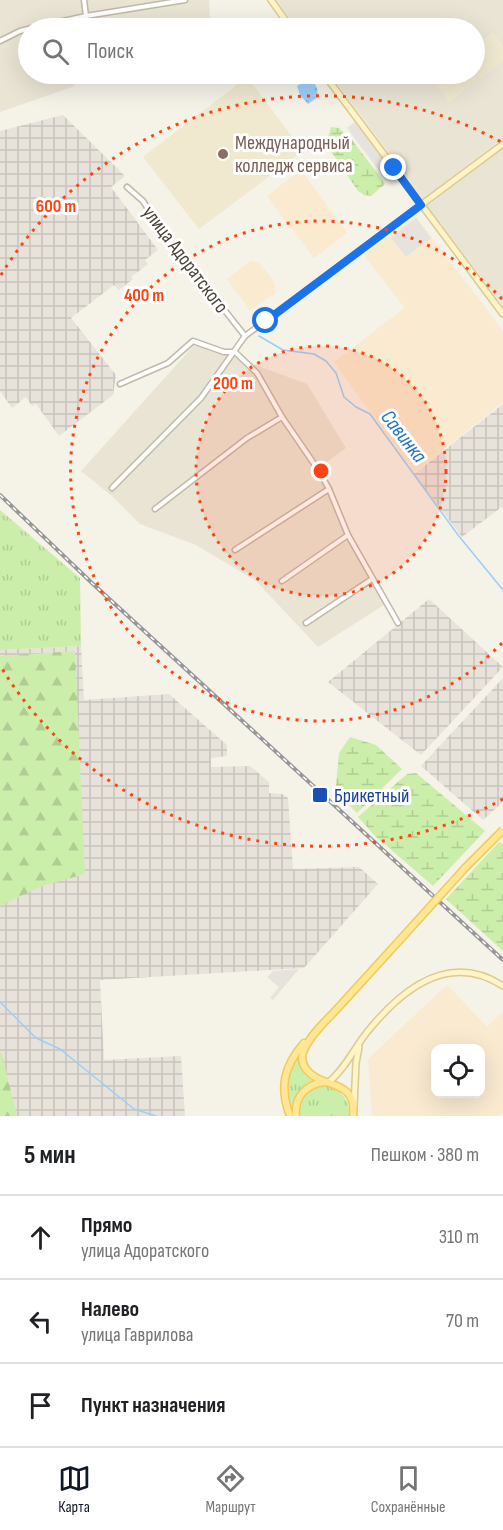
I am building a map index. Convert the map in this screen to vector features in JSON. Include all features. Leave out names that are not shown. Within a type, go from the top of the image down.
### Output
[{"type":"main road","points":[[290,1116],[284,1089],[288,1065],[292,1057],[465,868],[503,830]]},
{"type":"main road","points":[[312,1037],[304,1048],[303,1064],[310,1074],[346,1091],[354,1113]]},
{"type":"main road","points":[[296,1116],[297,1101],[302,1093],[308,1087],[328,1082]]},
{"type":"street","points":[[84,0],[86,16]]},
{"type":"street","points":[[77,18],[185,0]]},
{"type":"street","points":[[271,0],[284,18]]},
{"type":"street","points":[[0,41],[18,32]]},
{"type":"street","points":[[331,84],[503,314]]},
{"type":"street","points":[[112,488],[201,398],[245,336],[503,144]]},
{"type":"street","name":"улица Адоратского","points":[[127,187],[143,201],[165,235],[245,336]]},
{"type":"street","points":[[120,384],[168,363],[193,341],[224,352],[235,352],[257,373],[282,417],[329,489],[348,535],[398,623]]},
{"type":"street","points":[[154,509],[247,438],[282,417]]},
{"type":"street","points":[[235,549],[329,489]]},
{"type":"street","points":[[282,581],[348,535]]},
{"type":"street","points":[[306,623],[372,579]]},
{"type":"street","points":[[328,1082],[342,1071],[360,1042],[387,1009],[410,989],[436,975],[467,973],[482,976],[503,986]]},
{"type":"street","points":[[354,1113],[356,1063],[360,1042]]},
{"type":"shaded area","points":[[0,0],[209,0],[210,18],[18,18],[18,84],[75,84],[75,86],[0,112]]},
{"type":"shaded area","points":[[276,0],[503,0],[503,138],[423,199],[337,84],[485,84],[485,18],[290,18]]},
{"type":"shaded area","points":[[493,32],[503,46],[503,62],[485,75],[485,38]]},
{"type":"shaded area","name":"Международный колледж сервиса","points":[[238,84],[252,84],[303,151],[199,229],[143,157]]},
{"type":"shaded area","points":[[436,84],[473,84],[449,102]]},
{"type":"shaded area","points":[[63,115],[125,176],[111,187],[158,250],[145,260],[148,264],[119,290],[114,285],[71,318],[116,375],[113,395],[59,436],[36,404],[32,406],[26,397],[12,408],[0,391],[0,131]]},
{"type":"shaded area","points":[[355,122],[390,169],[382,175],[347,128]]},
{"type":"shaded area","points":[[503,149],[503,306],[427,206]]},
{"type":"shaded area","points":[[301,170],[347,233],[314,258],[267,196]]},
{"type":"shaded area","points":[[416,217],[503,331],[503,402],[414,473],[334,362],[405,308],[364,255]]},
{"type":"shaded area","points":[[416,218],[431,238],[406,257],[391,238]]},
{"type":"shaded area","points":[[251,261],[259,263],[273,280],[276,292],[250,310],[227,279]]},
{"type":"shaded area","points":[[196,343],[307,384],[346,448],[316,470],[384,605],[318,647],[256,581],[196,545],[140,524],[112,496],[81,471]]},
{"type":"shaded area","points":[[503,404],[503,506],[462,537],[414,474]]},
{"type":"shaded area","points":[[429,599],[503,667],[421,755],[328,682]]},
{"type":"shaded area","points":[[81,646],[84,700],[169,694],[227,745],[227,756],[211,758],[211,767],[250,766],[269,782],[269,793],[282,794],[288,798],[293,869],[359,867],[378,884],[304,968],[100,980],[104,1060],[181,1056],[185,1116],[0,1116],[0,650]]},
{"type":"shaded area","points":[[503,678],[503,802],[483,820],[421,766]]},
{"type":"shaded area","points":[[299,969],[273,1000],[270,998],[279,987],[267,977],[273,971]]},
{"type":"shaded area","points":[[447,985],[487,1027],[503,1012],[503,1112],[499,1116],[372,1116],[368,1059]]},
{"type":"green space","points":[[331,127],[339,128],[352,140],[385,184],[371,196],[358,191],[326,144]]},
{"type":"green space","points":[[0,510],[80,578],[81,646],[0,650]]},
{"type":"green space","points":[[75,651],[85,874],[42,886],[0,906],[0,656]]},
{"type":"green space","points":[[350,737],[376,745],[402,769],[357,813],[338,794],[336,785],[339,753]]},
{"type":"green space","points":[[416,773],[485,831],[433,886],[375,836],[358,817],[407,774]]},
{"type":"green space","points":[[499,842],[503,844],[503,951],[446,899]]},
{"type":"green space","points":[[0,1052],[2,1055],[17,1116],[0,1116]]},
{"type":"green space","points":[[299,1053],[303,1071],[316,1082],[308,1085],[293,1115],[289,1099],[289,1083],[292,1068]]},
{"type":"green space","points":[[319,1086],[332,1088],[342,1094],[349,1109],[349,1116],[298,1116],[302,1097]]},
{"type":"water","points":[[315,84],[318,97],[308,104],[300,95],[297,86]]},
{"type":"waterway","name":"Савинка","points":[[259,336],[283,350],[314,354],[326,361],[336,373],[344,397],[356,407],[370,414],[458,535],[503,590]]},
{"type":"waterway","points":[[0,1002],[36,1038],[60,1049],[134,1109],[156,1116]]},
{"type":"railway","points":[[0,495],[93,584],[503,960]]},
{"type":"place","name":"Международный колледж сервиса","points":[[223,154]]},
{"type":"place","name":"Брикетный","points":[[320,795]]},
{"type":"route","points":[[266,321],[421,205],[394,168]]}]
